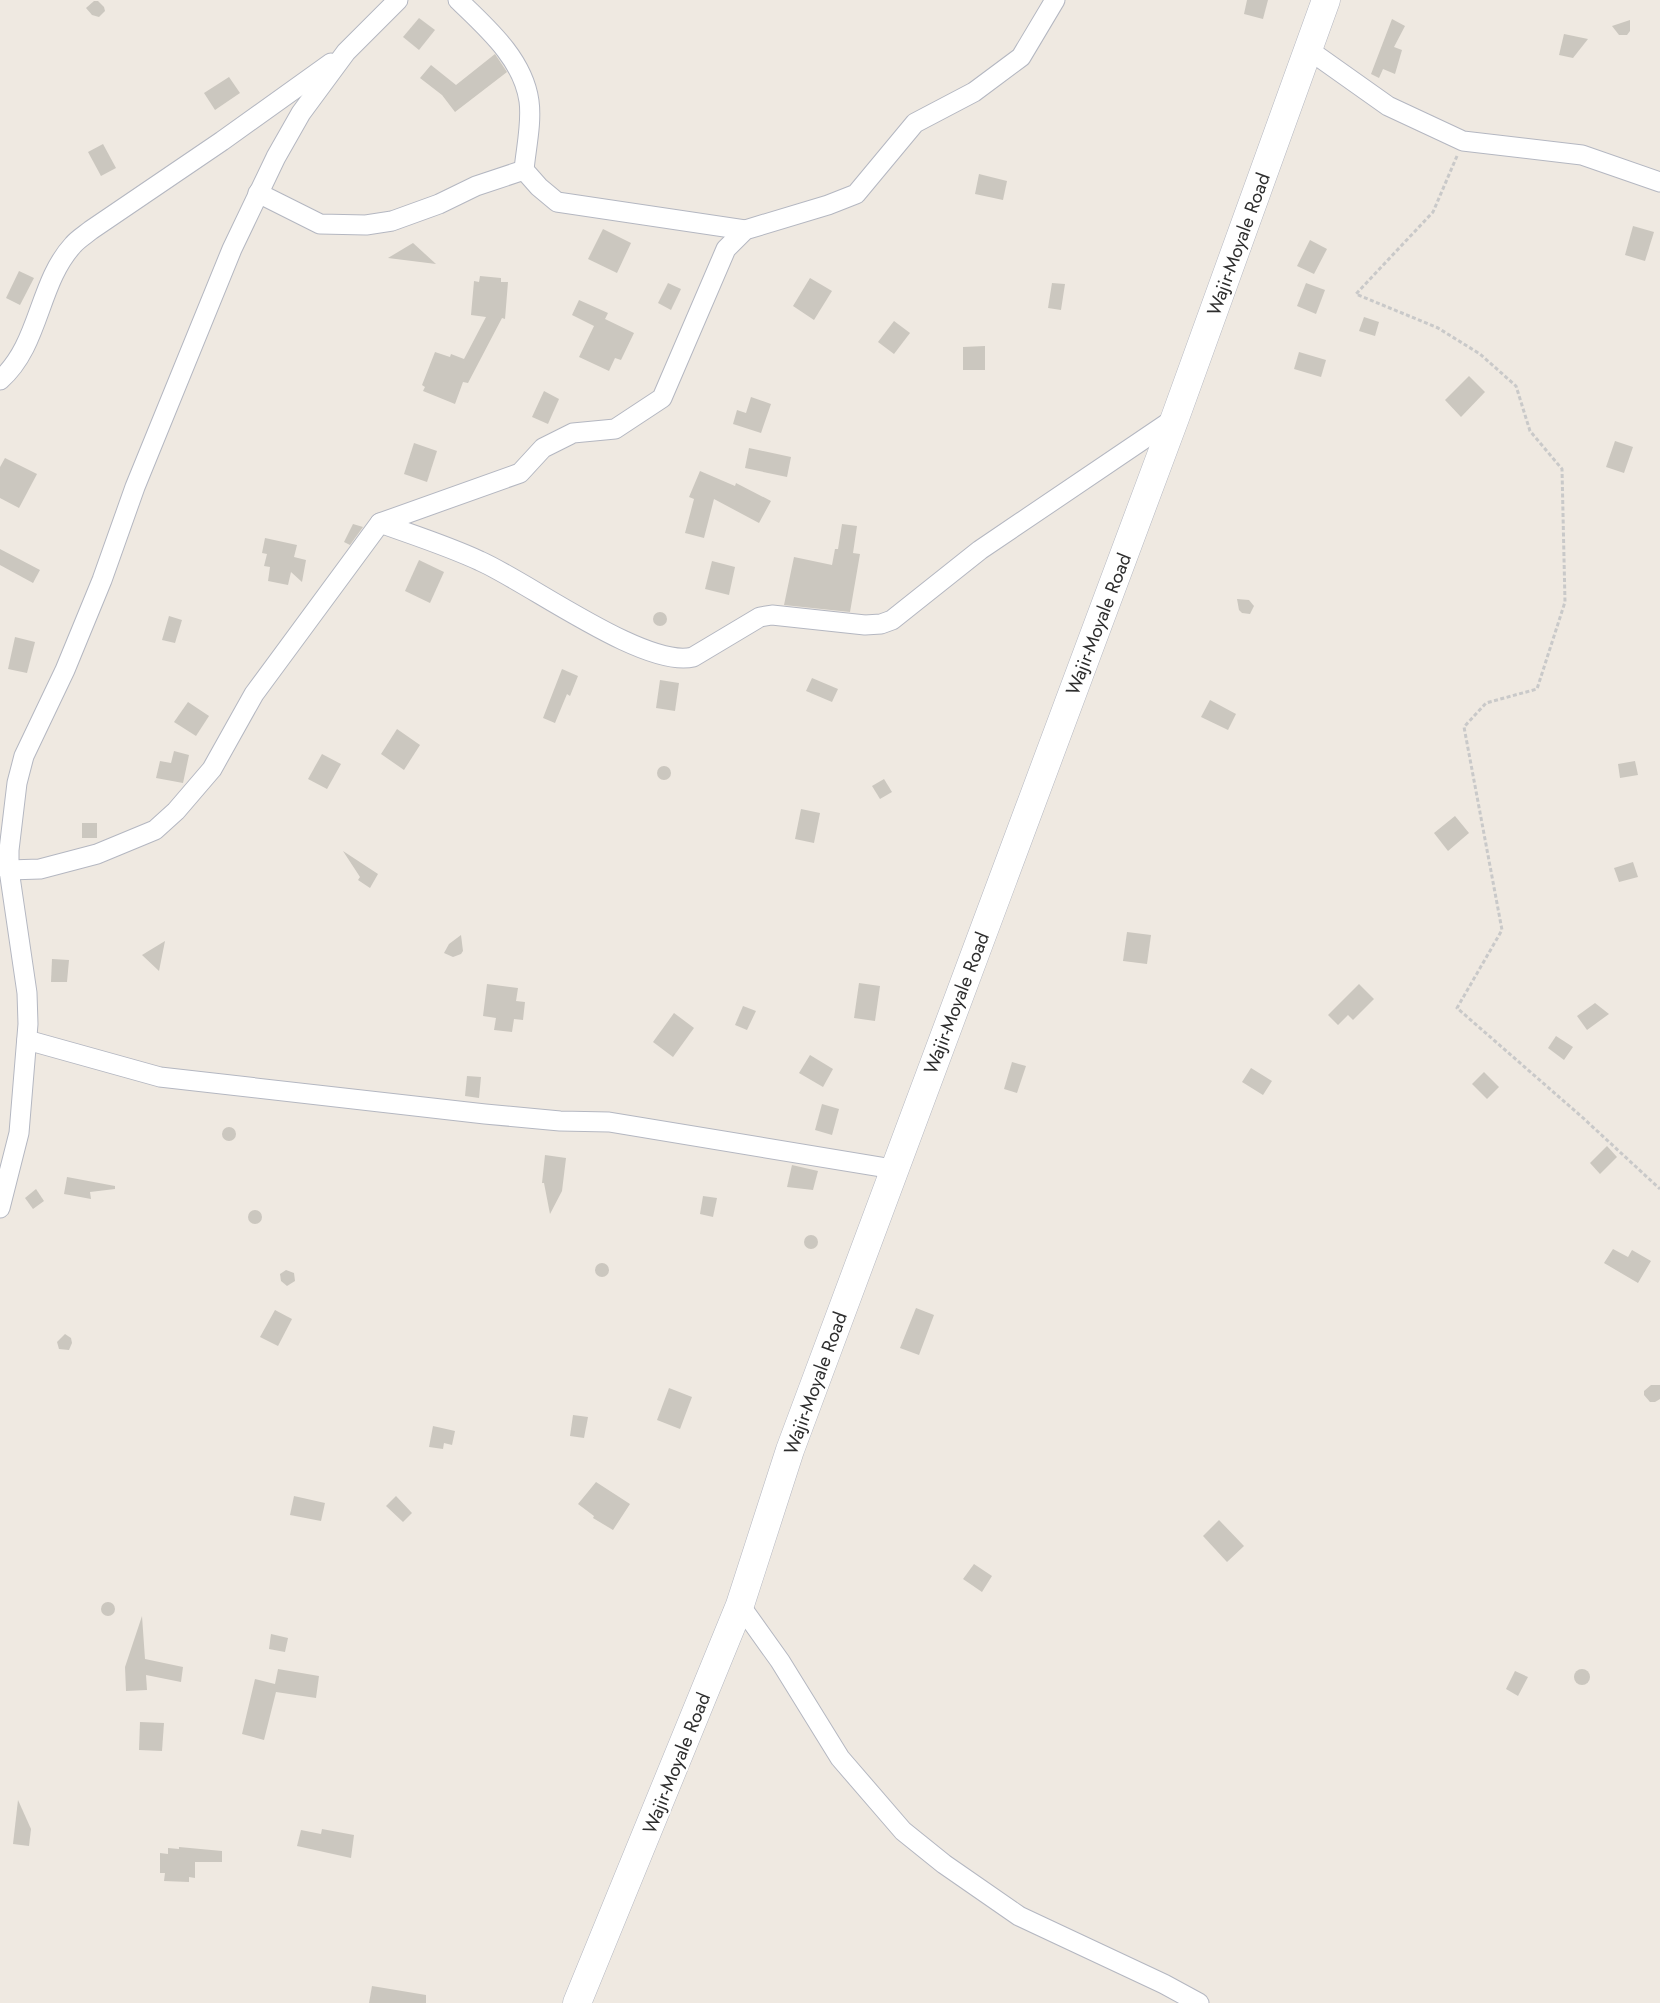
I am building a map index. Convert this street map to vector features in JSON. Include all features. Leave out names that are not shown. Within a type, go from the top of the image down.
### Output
[{"type":"main road","name":"Wajir-Moyale Road","points":[[577,2003],[740,1605],[790,1450],[1175,418],[1326,0]]},
{"type":"street","points":[[0,1208],[19,1133],[27,1040],[27,993],[3,873],[8,850],[16,783],[24,756],[65,670],[197,332],[258,192],[301,113],[346,52],[398,0]]},
{"type":"street","points":[[458,0],[489,29],[511,57],[524,79],[529,102],[524,170],[539,187],[557,202],[745,230],[828,205],[856,194],[915,123],[974,92],[1021,57],[1055,0]]},
{"type":"street","points":[[1309,50],[1388,106],[1463,141],[1582,155],[1660,182]]},
{"type":"street","points":[[0,380],[10,371],[29,339],[47,292],[72,245],[346,52]]},
{"type":"street","points":[[258,192],[320,224],[366,225],[392,221],[439,204],[476,186],[524,170]]},
{"type":"street","points":[[3,873],[40,869],[97,854],[154,830],[176,811],[212,769],[254,694],[380,523],[520,473],[543,448],[573,433],[615,429],[662,398],[726,249],[745,230]]},
{"type":"street","points":[[380,523],[481,561],[611,635],[670,658],[682,660],[693,657],[760,616],[772,615],[865,625],[881,624],[892,620],[980,550],[1175,418]]},
{"type":"street","points":[[27,1040],[160,1077],[486,1114],[560,1121],[609,1122],[894,1169]]},
{"type":"street","points":[[740,1605],[789,1676],[840,1758],[903,1831],[944,1864],[1019,1916],[1164,1984],[1199,2003]]},
{"type":"path","points":[[1463,141],[1433,212],[1356,294],[1438,328],[1480,354],[1516,386],[1530,431],[1562,469],[1565,602],[1537,688],[1486,703],[1464,727],[1502,930],[1457,1008],[1582,1117],[1660,1189]]},
{"type":"building","points":[[1247,0],[1268,0],[1263,19],[1244,14]]},
{"type":"building","points":[[94,1],[98,1],[104,7],[105,11],[99,17],[92,15],[86,8]]},
{"type":"building","points":[[419,18],[435,30],[419,50],[403,37]]},
{"type":"building","points":[[1392,19],[1405,26],[1394,47],[1402,50],[1395,74],[1383,69],[1379,78],[1371,74]]},
{"type":"building","points":[[1630,20],[1630,31],[1627,35],[1619,35],[1612,26]]},
{"type":"building","points":[[1564,34],[1588,39],[1573,58],[1559,55]]},
{"type":"building","points":[[495,54],[507,72],[455,112],[442,95],[420,78],[431,65],[456,85]]},
{"type":"building","points":[[229,77],[240,93],[215,110],[204,93]]},
{"type":"building","points":[[103,144],[116,168],[101,176],[88,152]]},
{"type":"building","points":[[979,174],[1007,181],[1003,200],[975,194]]},
{"type":"building","points":[[1633,226],[1654,232],[1645,261],[1625,255]]},
{"type":"building","points":[[603,229],[631,243],[617,273],[588,259]]},
{"type":"building","points":[[1310,240],[1327,249],[1314,274],[1297,266]]},
{"type":"building","points":[[413,243],[436,264],[388,258]]},
{"type":"building","points":[[19,271],[34,278],[20,305],[6,298]]},
{"type":"building","points":[[480,276],[501,278],[501,282],[508,282],[505,319],[502,318],[468,383],[463,382],[455,404],[423,391],[425,387],[422,385],[435,352],[450,357],[451,354],[464,359],[486,317],[471,315],[474,281],[479,282]]},
{"type":"building","points":[[810,278],[832,291],[814,320],[793,306]]},
{"type":"building","points":[[668,283],[681,289],[671,310],[658,303]]},
{"type":"building","points":[[1052,283],[1065,284],[1061,310],[1048,308]]},
{"type":"building","points":[[1306,283],[1325,290],[1316,314],[1297,306]]},
{"type":"building","points":[[579,300],[608,313],[605,319],[634,333],[621,360],[615,358],[609,371],[579,357],[594,326],[572,315]]},
{"type":"building","points":[[1364,317],[1379,322],[1375,336],[1359,331]]},
{"type":"building","points":[[894,321],[910,333],[894,354],[878,342]]},
{"type":"building","points":[[985,346],[985,370],[963,370],[963,347]]},
{"type":"building","points":[[1299,352],[1326,360],[1321,377],[1294,369]]},
{"type":"building","points":[[1469,376],[1485,392],[1461,417],[1445,400]]},
{"type":"building","points":[[544,391],[559,399],[548,424],[532,417]]},
{"type":"building","points":[[751,397],[771,404],[761,433],[733,424],[737,410],[746,413]]},
{"type":"building","points":[[1615,441],[1633,447],[1624,473],[1606,467]]},
{"type":"building","points":[[414,443],[437,451],[427,482],[404,474]]},
{"type":"building","points":[[749,448],[791,457],[787,477],[745,468]]},
{"type":"building","points":[[5,458],[37,474],[19,508],[0,498],[0,467]]},
{"type":"building","points":[[700,471],[735,486],[736,483],[771,501],[759,523],[714,499],[704,538],[685,533],[694,499],[689,497]]},
{"type":"building","points":[[353,524],[363,527],[350,545],[344,542]]},
{"type":"building","points":[[842,524],[857,526],[853,553],[860,554],[850,612],[784,605],[794,557],[832,565],[835,549],[838,549]]},
{"type":"building","points":[[265,538],[297,545],[294,557],[306,560],[302,582],[291,572],[288,585],[268,581],[270,567],[264,566],[267,554],[262,553]]},
{"type":"building","points":[[0,549],[40,570],[33,583],[0,565]]},
{"type":"building","points":[[419,560],[444,572],[430,603],[405,591]]},
{"type":"building","points":[[712,561],[735,567],[729,595],[705,589]]},
{"type":"building","points":[[1237,599],[1249,600],[1254,606],[1250,614],[1242,613],[1239,610]]},
{"type":"building","points":[[657,612],[663,612],[667,619],[663,626],[657,626],[653,622],[653,616]]},
{"type":"building","points":[[169,616],[182,620],[175,643],[162,640]]},
{"type":"building","points":[[15,637],[35,642],[27,673],[8,669]]},
{"type":"building","points":[[562,669],[578,676],[570,696],[567,694],[555,723],[543,718]]},
{"type":"building","points":[[812,678],[838,689],[832,702],[806,691]]},
{"type":"building","points":[[660,680],[679,683],[675,711],[656,708]]},
{"type":"building","points":[[1210,700],[1236,714],[1228,730],[1201,717]]},
{"type":"building","points":[[188,702],[209,716],[196,736],[174,722]]},
{"type":"building","points":[[397,729],[420,745],[404,770],[381,754]]},
{"type":"building","points":[[174,751],[189,755],[183,783],[156,778],[160,761],[171,763]]},
{"type":"building","points":[[322,754],[341,764],[327,789],[308,779]]},
{"type":"building","points":[[1635,761],[1638,775],[1620,778],[1618,764]]},
{"type":"building","points":[[661,766],[667,766],[671,773],[667,780],[661,780],[657,776],[657,770]]},
{"type":"building","points":[[884,779],[892,792],[880,799],[872,786]]},
{"type":"building","points":[[801,809],[820,813],[814,843],[795,839]]},
{"type":"building","points":[[1455,816],[1469,833],[1448,851],[1434,833]]},
{"type":"building","points":[[82,823],[97,823],[97,838],[82,838]]},
{"type":"building","points":[[343,851],[378,874],[370,888],[358,880],[360,877]]},
{"type":"building","points":[[1633,862],[1638,877],[1619,882],[1614,868]]},
{"type":"building","points":[[1127,932],[1151,935],[1147,964],[1123,961]]},
{"type":"building","points":[[461,935],[463,951],[461,954],[453,957],[444,953],[449,944]]},
{"type":"building","points":[[165,941],[159,971],[142,955]]},
{"type":"building","points":[[52,959],[69,960],[67,982],[51,982]]},
{"type":"building","points":[[859,983],[880,986],[875,1021],[854,1018]]},
{"type":"building","points":[[487,984],[518,988],[516,1001],[525,1002],[523,1020],[514,1019],[512,1032],[494,1030],[496,1018],[483,1016]]},
{"type":"building","points":[[1359,984],[1374,999],[1353,1020],[1348,1015],[1338,1025],[1328,1015]]},
{"type":"building","points":[[1595,1003],[1609,1014],[1587,1030],[1577,1016]]},
{"type":"building","points":[[743,1006],[756,1011],[747,1030],[735,1025]]},
{"type":"building","points":[[674,1013],[694,1028],[673,1057],[653,1042]]},
{"type":"building","points":[[1556,1036],[1573,1047],[1564,1060],[1548,1048]]},
{"type":"building","points":[[810,1055],[833,1069],[823,1087],[799,1073]]},
{"type":"building","points":[[1012,1062],[1026,1066],[1017,1093],[1004,1089]]},
{"type":"building","points":[[1251,1068],[1272,1081],[1263,1095],[1242,1082]]},
{"type":"building","points":[[1484,1072],[1499,1087],[1487,1099],[1472,1084]]},
{"type":"building","points":[[467,1076],[481,1077],[479,1098],[465,1096]]},
{"type":"building","points":[[822,1104],[839,1109],[832,1135],[815,1130]]},
{"type":"building","points":[[226,1127],[232,1127],[236,1134],[232,1141],[226,1141],[222,1137],[222,1131]]},
{"type":"building","points":[[1607,1146],[1617,1157],[1600,1174],[1590,1163]]},
{"type":"building","points":[[545,1155],[566,1158],[562,1191],[550,1214],[544,1183],[542,1183]]},
{"type":"building","points":[[792,1165],[818,1171],[813,1190],[787,1187]]},
{"type":"building","points":[[67,1177],[115,1186],[115,1189],[90,1192],[91,1199],[64,1194]]},
{"type":"building","points":[[36,1189],[44,1201],[33,1209],[25,1198]]},
{"type":"building","points":[[703,1196],[717,1198],[713,1217],[700,1214]]},
{"type":"building","points":[[252,1210],[258,1210],[262,1217],[258,1224],[252,1224],[248,1220],[248,1214]]},
{"type":"building","points":[[808,1235],[814,1235],[818,1242],[814,1249],[808,1249],[804,1245],[804,1239]]},
{"type":"building","points":[[1613,1249],[1628,1257],[1632,1250],[1651,1261],[1638,1283],[1604,1263]]},
{"type":"building","points":[[599,1263],[605,1263],[609,1270],[605,1277],[599,1277],[595,1273],[595,1267]]},
{"type":"building","points":[[286,1270],[294,1273],[295,1281],[287,1286],[281,1281],[280,1274]]},
{"type":"building","points":[[916,1308],[934,1315],[919,1355],[900,1348]]},
{"type":"building","points":[[275,1310],[292,1319],[278,1346],[260,1337]]},
{"type":"building","points":[[65,1334],[71,1338],[72,1343],[69,1350],[59,1349],[57,1342]]},
{"type":"building","points":[[1651,1385],[1660,1385],[1660,1399],[1655,1402],[1650,1402],[1644,1395],[1644,1391]]},
{"type":"building","points":[[669,1388],[692,1397],[680,1429],[657,1420]]},
{"type":"building","points":[[573,1415],[588,1417],[584,1438],[570,1436]]},
{"type":"building","points":[[433,1426],[455,1431],[452,1445],[444,1443],[443,1449],[429,1447]]},
{"type":"building","points":[[596,1482],[630,1504],[613,1530],[593,1518],[594,1516],[578,1504]]},
{"type":"building","points":[[294,1496],[325,1503],[321,1521],[290,1515]]},
{"type":"building","points":[[396,1496],[412,1513],[403,1522],[386,1506]]},
{"type":"building","points":[[1219,1520],[1244,1546],[1227,1562],[1203,1536]]},
{"type":"building","points":[[974,1564],[992,1576],[982,1592],[963,1579]]},
{"type":"building","points":[[105,1602],[111,1602],[115,1609],[111,1616],[105,1616],[101,1612],[101,1606]]},
{"type":"building","points":[[142,1616],[145,1659],[183,1667],[181,1682],[146,1675],[147,1690],[126,1691],[125,1667]]},
{"type":"building","points":[[271,1634],[288,1638],[285,1652],[269,1649]]},
{"type":"building","points":[[278,1669],[319,1676],[316,1698],[276,1692],[264,1740],[242,1734],[255,1679],[275,1684]]},
{"type":"building","points":[[1582,1669],[1590,1677],[1582,1685],[1574,1677]]},
{"type":"building","points":[[1515,1671],[1528,1677],[1518,1696],[1506,1689]]},
{"type":"building","points":[[140,1722],[164,1723],[162,1751],[139,1750]]},
{"type":"building","points":[[18,1800],[31,1829],[29,1846],[13,1844]]},
{"type":"building","points":[[322,1829],[354,1835],[351,1858],[297,1846],[301,1830],[321,1834]]},
{"type":"building","points":[[179,1847],[222,1851],[222,1862],[195,1862],[195,1878],[189,1877],[189,1882],[164,1881],[165,1873],[160,1873],[160,1853],[168,1854],[168,1848],[179,1849]]},
{"type":"building","points":[[372,1986],[426,1995],[426,2003],[369,2003]]}]
